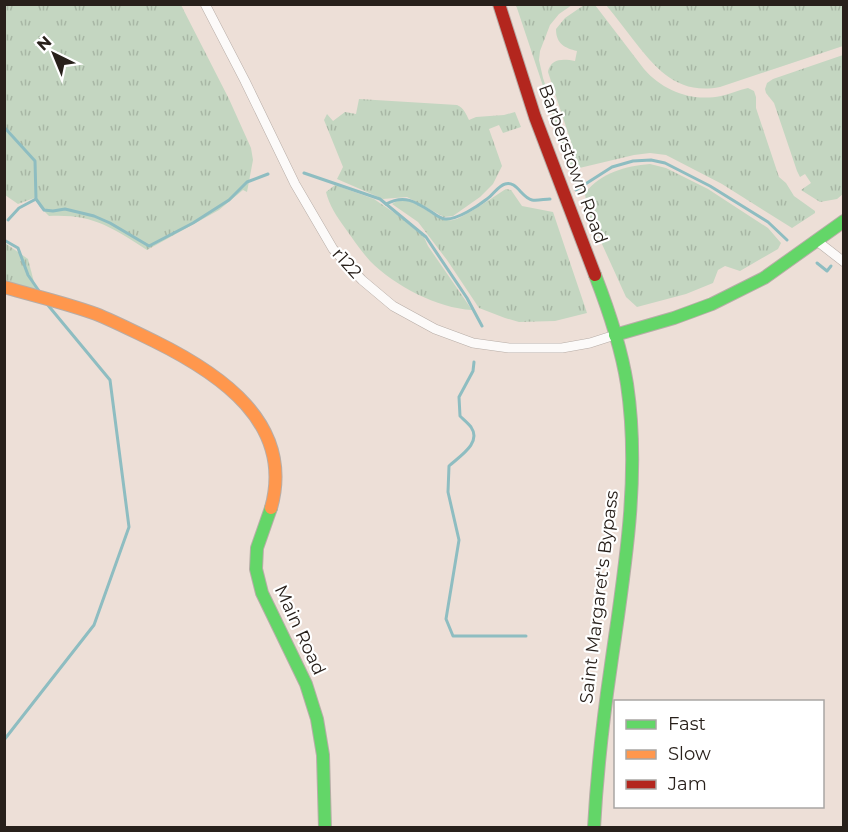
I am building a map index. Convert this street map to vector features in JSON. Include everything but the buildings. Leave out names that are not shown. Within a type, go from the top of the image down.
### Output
[{"type":"main road","name":"Barberstown Road","points":[[499,4],[559,183],[615,335]]},
{"type":"main road","points":[[615,335],[712,304],[764,278],[843,221]]},
{"type":"main road","name":"Main Road","points":[[4,287],[96,314],[194,361],[230,387],[256,415],[270,443],[274,458],[275,485],[274,498],[257,546],[255,563],[257,579],[263,597],[316,709],[323,747],[325,828]]},
{"type":"main road","name":"Saint Margaret's Bypass","points":[[594,828],[598,766],[627,548],[630,506],[629,405],[615,335]]},
{"type":"street","name":"r122","points":[[205,4],[295,184],[333,249],[362,280],[393,306],[435,329],[473,343],[509,348],[562,348],[590,343],[615,335]]},
{"type":"street","points":[[817,241],[843,262]]},
{"type":"green space","points":[[4,5],[181,5],[251,148],[253,160],[247,192],[243,190],[219,210],[147,250],[112,229],[90,220],[78,217],[49,216],[39,206],[37,197],[18,204],[5,195]]},
{"type":"green space","points":[[516,5],[572,5],[559,14],[550,25],[539,60],[567,150],[573,148],[548,72],[555,62],[575,61],[577,51],[559,42],[556,29],[565,18],[584,5],[595,5],[644,69],[669,89],[699,97],[721,96],[748,88],[754,91],[756,108],[779,177],[794,196],[815,213],[792,228],[722,184],[666,155],[650,153],[634,155],[571,170]]},
{"type":"green space","points":[[606,5],[843,5],[843,46],[720,87],[706,89],[693,87],[681,84],[661,71]]},
{"type":"green space","points":[[843,55],[843,194],[837,199],[820,202],[801,190],[811,183],[805,174],[800,177],[797,171],[774,103],[765,89],[767,83],[773,79]]},
{"type":"green space","points":[[359,99],[457,105],[463,109],[469,120],[515,112],[521,127],[503,133],[499,125],[489,129],[502,166],[493,184],[480,197],[453,216],[444,217],[407,197],[383,199],[337,179],[343,167],[324,120],[327,114],[333,121],[345,112],[356,114]]},
{"type":"green space","points":[[650,164],[666,168],[708,189],[768,228],[781,243],[778,249],[740,271],[725,266],[718,270],[713,283],[686,294],[637,307],[626,297],[587,211],[585,193],[598,180],[614,172]]},
{"type":"green space","points":[[335,185],[374,199],[424,237],[472,310],[445,305],[417,294],[392,279],[370,261],[331,206],[326,192]]},
{"type":"green space","points":[[506,189],[511,190],[522,206],[553,212],[587,313],[555,321],[519,322],[479,308],[418,222],[392,204],[400,201],[415,203],[438,217],[453,220]]},
{"type":"green space","points":[[5,243],[28,259],[36,290],[5,281]]},
{"type":"waterway","points":[[4,127],[35,161],[36,199],[44,210],[65,209],[94,216],[149,246],[193,223],[229,200],[247,182],[268,174]]},
{"type":"waterway","points":[[576,190],[612,167],[633,161],[651,160],[665,163],[710,186],[768,222],[787,240]]},
{"type":"waterway","points":[[304,173],[380,199],[426,237],[467,298],[482,326]]},
{"type":"waterway","points":[[386,204],[399,200],[410,201],[439,217],[450,219],[473,209],[500,187],[509,183],[528,199],[550,199]]},
{"type":"waterway","points":[[8,220],[19,208],[36,199]]},
{"type":"waterway","points":[[4,240],[18,248],[28,275],[39,291]]},
{"type":"waterway","points":[[817,263],[827,271],[831,266]]},
{"type":"waterway","points":[[4,740],[94,625],[129,527],[110,380],[47,304]]},
{"type":"waterway","points":[[474,362],[473,371],[459,397],[460,416],[471,427],[474,438],[468,449],[449,466],[448,492],[459,540],[446,619],[453,636],[526,636]]},
{"type":"traffic: fast","points":[[615,335],[712,304],[764,278],[844,221]]},
{"type":"traffic: fast","points":[[594,828],[603,726],[621,595],[632,490],[631,419],[627,384],[614,329],[595,275]]},
{"type":"traffic: fast","points":[[271,508],[257,548],[256,569],[262,593],[306,684],[317,719],[323,755],[325,828]]},
{"type":"traffic: slow","points":[[4,287],[73,306],[111,320],[179,354],[226,385],[246,405],[262,426],[272,451],[276,478],[271,508]]},
{"type":"traffic: jam","points":[[499,4],[535,117],[595,275]]}]
